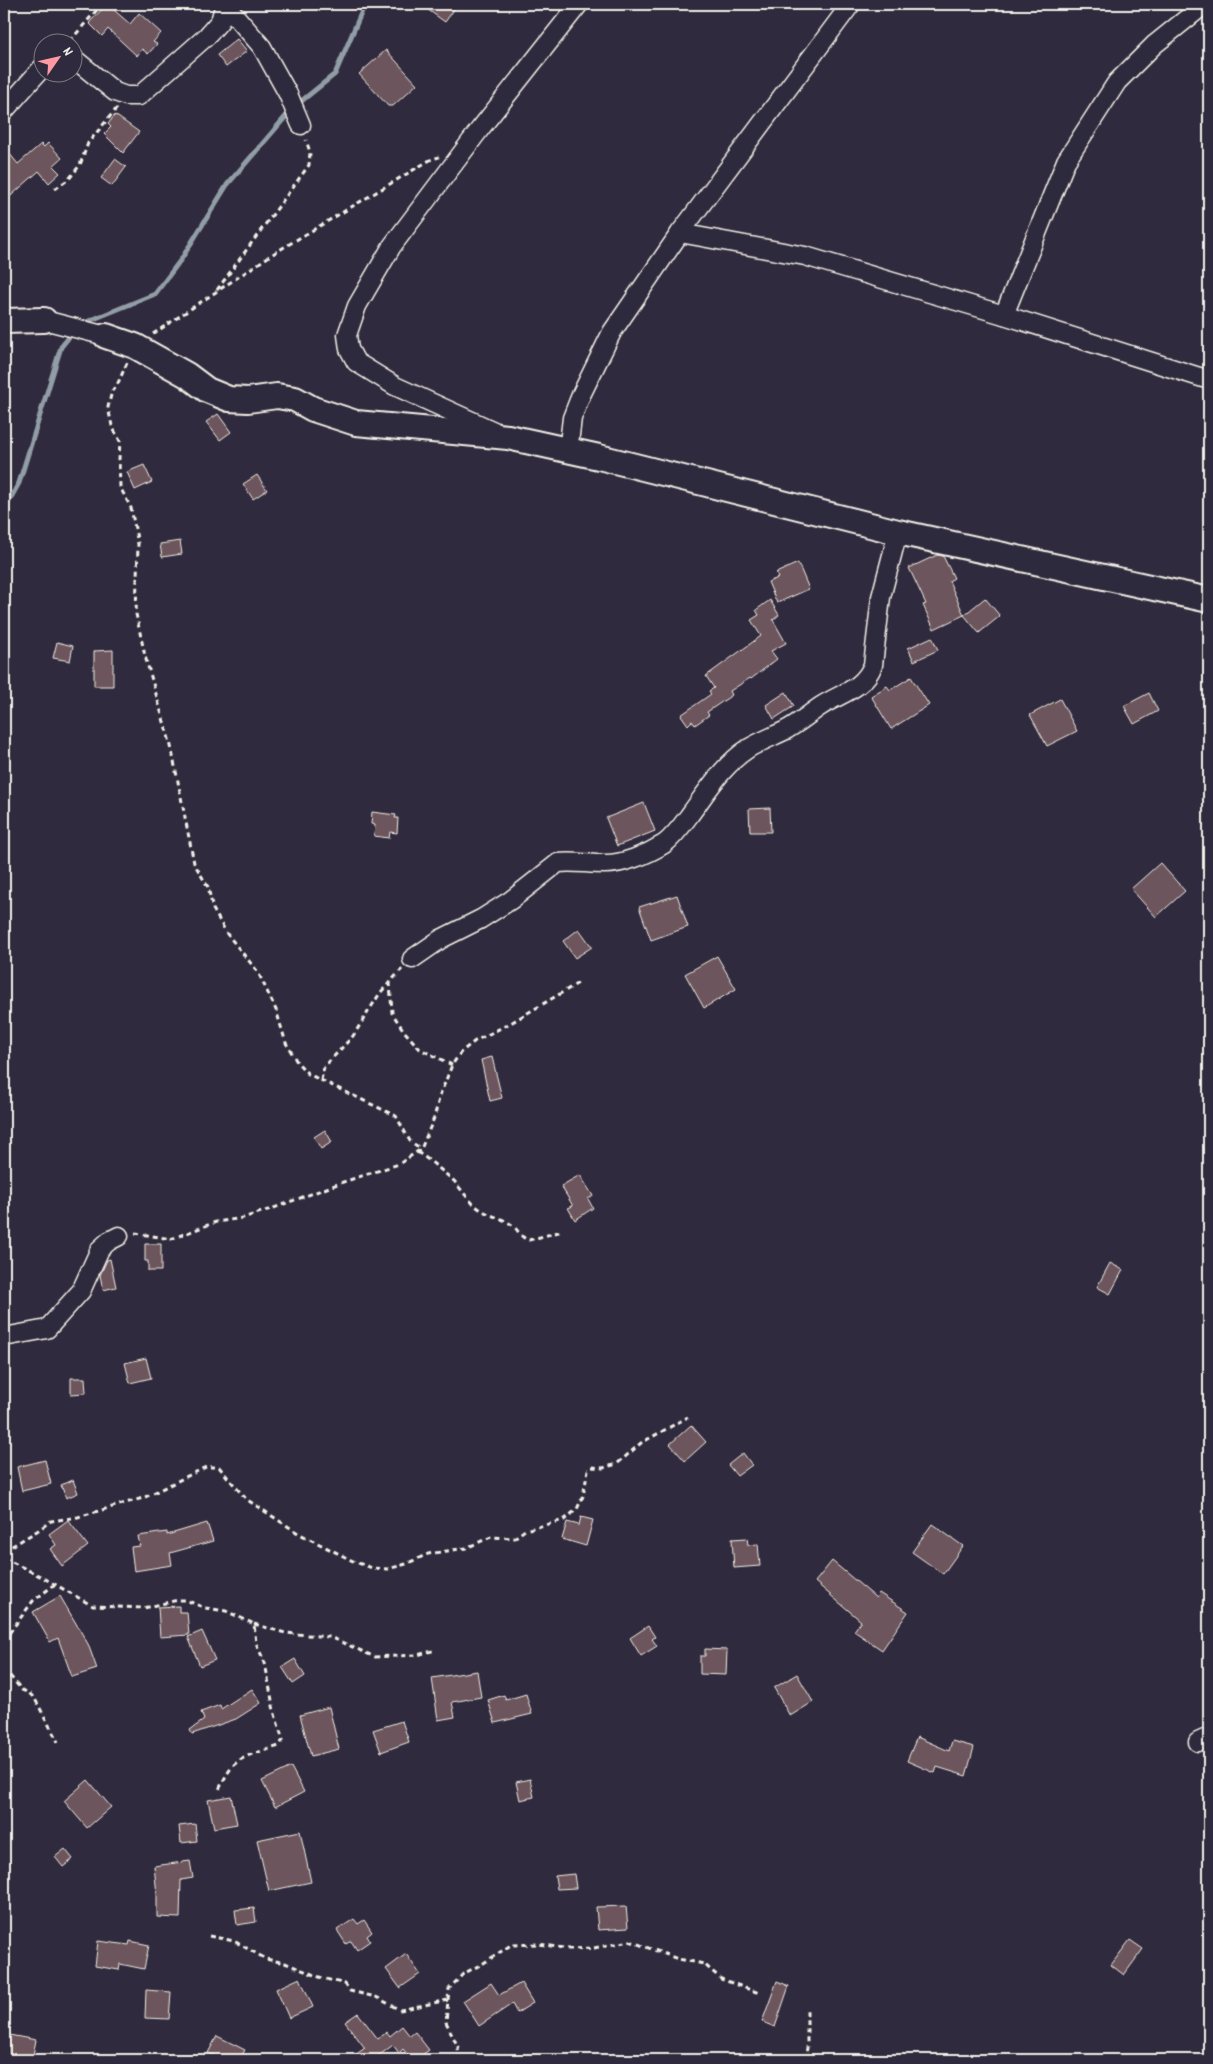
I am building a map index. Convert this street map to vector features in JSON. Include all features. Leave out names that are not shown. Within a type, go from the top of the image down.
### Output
[{"type":"street","points":[[82,65],[115,92],[126,96],[139,96],[206,36],[220,21],[225,4]]},
{"type":"street","points":[[225,4],[262,47],[288,94],[302,125]]},
{"type":"street","points":[[508,437],[395,386],[356,362],[349,349],[347,335],[357,306],[392,246],[579,4]]},
{"type":"street","points":[[568,452],[572,418],[581,394],[612,332],[680,233],[851,4]]},
{"type":"street","points":[[1004,315],[1066,161],[1117,82],[1154,45],[1205,4]]},
{"type":"street","points":[[4,111],[32,79]]},
{"type":"street","points":[[680,233],[805,256],[1004,315],[1209,380]]},
{"type":"street","points":[[4,321],[44,320],[106,336],[135,346],[187,375],[207,390],[229,399],[248,400],[277,396],[295,399],[314,409],[356,423],[508,437],[568,452],[599,457],[898,532],[1209,600]]},
{"type":"street","points":[[412,959],[441,939],[481,919],[511,900],[558,863],[616,863],[644,854],[664,844],[678,831],[717,777],[732,761],[750,748],[786,730],[862,683],[870,675],[873,666],[881,597],[898,532]]},
{"type":"street","points":[[4,1337],[48,1329],[81,1291],[100,1249],[109,1241],[120,1236]]},
{"type":"path","points":[[77,32],[101,4]]},
{"type":"path","points":[[55,189],[69,179],[80,165],[88,143],[108,121],[126,96]]},
{"type":"path","points":[[215,292],[309,165],[310,152],[302,125]]},
{"type":"path","points":[[421,1149],[410,1141],[396,1116],[308,1074],[297,1062],[286,1043],[276,1010],[258,972],[227,934],[213,909],[208,887],[194,863],[171,746],[145,656],[136,614],[138,544],[131,508],[120,487],[120,441],[112,426],[108,407],[112,391],[118,383],[135,346],[215,292],[341,212],[430,160],[466,148]]},
{"type":"path","points":[[322,1080],[324,1067],[353,1036],[390,982],[412,959]]},
{"type":"path","points":[[390,982],[392,1013],[404,1031],[420,1049],[452,1065]]},
{"type":"path","points":[[120,1236],[134,1233],[171,1239],[216,1222],[243,1218],[398,1164],[421,1149],[452,1065],[461,1052],[475,1041],[510,1024],[580,982]]},
{"type":"path","points":[[417,1152],[454,1181],[478,1208],[487,1214],[512,1224],[520,1236],[525,1239],[530,1240],[562,1231]]},
{"type":"path","points":[[4,1551],[51,1521],[78,1517],[143,1498],[206,1467],[212,1466],[218,1467],[246,1499],[298,1533],[353,1561],[372,1568],[388,1569],[406,1564],[428,1554],[466,1548],[491,1537],[514,1538],[525,1530],[564,1520],[577,1509],[583,1496],[588,1470],[617,1464],[641,1443],[688,1417]]},
{"type":"path","points":[[4,1558],[93,1606],[144,1608],[186,1600],[205,1608],[226,1611],[254,1624],[285,1633],[330,1637],[375,1657],[417,1655],[436,1650]]},
{"type":"path","points":[[4,1640],[33,1602],[55,1584]]},
{"type":"path","points":[[218,1792],[225,1776],[239,1759],[248,1754],[279,1746],[283,1740],[274,1711],[265,1663],[256,1643],[254,1624]]},
{"type":"path","points":[[4,1669],[22,1690],[30,1693],[35,1699],[58,1742]]},
{"type":"path","points":[[209,1936],[234,1941],[266,1959],[285,1963],[322,1978],[345,1984],[350,1991],[376,1997],[400,2010],[448,2000]]},
{"type":"path","points":[[459,2060],[458,2047],[446,2022],[449,1989],[463,1974],[511,1946],[539,1944],[594,1948],[630,1941],[678,1959],[704,1964],[721,1979],[760,1992]]},
{"type":"path","points":[[805,2060],[807,2048],[806,2007]]},
{"type":"building","points":[[107,4],[130,24],[139,13],[161,33],[153,42],[157,44],[148,54],[142,49],[137,56],[108,29],[102,36],[89,23]]},
{"type":"building","points":[[420,4],[458,4],[445,22]]},
{"type":"building","points":[[237,39],[247,51],[226,67],[217,55]]},
{"type":"building","points":[[386,50],[417,84],[393,106],[388,106],[359,74]]},
{"type":"building","points":[[115,115],[139,132],[123,153],[104,134],[111,127],[108,124]]},
{"type":"building","points":[[48,143],[62,158],[53,166],[60,173],[49,183],[39,171],[4,202],[4,147],[18,164],[41,144],[44,147]]},
{"type":"building","points":[[115,159],[126,167],[112,186],[101,178]]},
{"type":"building","points":[[218,414],[231,432],[220,440],[206,422]]},
{"type":"building","points":[[144,465],[152,482],[135,490],[127,472]]},
{"type":"building","points":[[257,475],[267,490],[253,499],[243,484]]},
{"type":"building","points":[[180,541],[182,554],[162,557],[160,544]]},
{"type":"building","points":[[937,555],[943,556],[954,578],[949,581],[964,615],[934,629],[923,605],[926,604],[909,568]]},
{"type":"building","points":[[798,563],[809,589],[777,603],[768,582],[778,578],[776,573]]},
{"type":"building","points":[[985,598],[1000,616],[979,633],[964,615]]},
{"type":"building","points":[[770,600],[779,615],[773,620],[786,643],[771,651],[777,659],[751,679],[730,691],[732,695],[707,712],[709,715],[695,725],[692,721],[688,725],[681,715],[711,694],[709,691],[714,688],[706,676],[761,636],[751,620],[759,615],[756,610]]},
{"type":"building","points":[[932,637],[938,650],[914,661],[908,648]]},
{"type":"building","points":[[57,642],[73,646],[70,661],[53,658]]},
{"type":"building","points":[[113,650],[113,686],[94,686],[94,651]]},
{"type":"building","points":[[911,677],[929,705],[891,729],[871,696],[887,686],[890,690]]},
{"type":"building","points":[[786,692],[794,706],[774,719],[766,705]]},
{"type":"building","points":[[1149,693],[1158,711],[1134,724],[1124,706]]},
{"type":"building","points":[[1060,699],[1077,731],[1047,746],[1030,715]]},
{"type":"building","points":[[644,803],[655,831],[617,846],[606,818]]},
{"type":"building","points":[[770,808],[771,832],[750,832],[749,809]]},
{"type":"building","points":[[372,812],[396,815],[395,818],[398,818],[397,833],[390,832],[389,838],[374,836],[375,825],[371,824]]},
{"type":"building","points":[[1160,863],[1185,891],[1156,917],[1131,889]]},
{"type":"building","points":[[677,895],[688,927],[651,940],[639,907]]},
{"type":"building","points":[[579,929],[592,947],[575,958],[563,941]]},
{"type":"building","points":[[717,956],[736,989],[704,1008],[685,974]]},
{"type":"building","points":[[492,1057],[502,1098],[490,1101],[481,1060]]},
{"type":"building","points":[[325,1130],[332,1142],[321,1149],[314,1137]]},
{"type":"building","points":[[580,1175],[593,1196],[588,1199],[593,1208],[575,1220],[568,1208],[573,1206],[561,1186]]},
{"type":"building","points":[[145,1244],[161,1244],[161,1271],[148,1271],[148,1261],[145,1261]]},
{"type":"building","points":[[110,1259],[116,1287],[103,1290],[100,1275],[107,1260]]},
{"type":"building","points":[[1110,1263],[1123,1270],[1110,1294],[1097,1287]]},
{"type":"building","points":[[146,1358],[151,1378],[130,1383],[125,1363]]},
{"type":"building","points":[[71,1378],[85,1378],[86,1393],[71,1394]]},
{"type":"building","points":[[691,1425],[706,1442],[685,1461],[670,1444]]},
{"type":"building","points":[[743,1453],[752,1465],[737,1476],[728,1465]]},
{"type":"building","points":[[45,1460],[51,1484],[22,1491],[17,1467]]},
{"type":"building","points":[[73,1480],[78,1493],[66,1498],[61,1485]]},
{"type":"building","points":[[581,1517],[593,1520],[586,1546],[562,1539],[567,1522],[579,1525]]},
{"type":"building","points":[[68,1520],[88,1546],[62,1566],[50,1549],[56,1545],[49,1534]]},
{"type":"building","points":[[207,1523],[213,1541],[170,1553],[172,1565],[134,1571],[131,1547],[140,1546],[138,1536],[167,1532],[167,1535]]},
{"type":"building","points":[[932,1524],[963,1546],[943,1574],[912,1552]]},
{"type":"building","points":[[747,1538],[748,1545],[758,1544],[760,1566],[734,1568],[732,1539]]},
{"type":"building","points":[[832,1561],[876,1598],[879,1593],[908,1612],[882,1650],[854,1631],[861,1621],[815,1582]]},
{"type":"building","points":[[60,1596],[88,1644],[97,1669],[72,1677],[58,1638],[50,1642],[33,1612]]},
{"type":"building","points":[[179,1606],[179,1612],[187,1612],[189,1635],[160,1637],[158,1607]]},
{"type":"building","points":[[648,1626],[655,1637],[652,1639],[657,1646],[641,1656],[630,1638]]},
{"type":"building","points":[[202,1631],[215,1660],[200,1666],[188,1637]]},
{"type":"building","points":[[705,1649],[727,1650],[726,1675],[700,1674],[700,1656],[705,1656]]},
{"type":"building","points":[[295,1659],[305,1676],[293,1684],[282,1667]]},
{"type":"building","points":[[477,1671],[481,1697],[452,1702],[455,1717],[438,1720],[432,1678]]},
{"type":"building","points":[[797,1674],[813,1702],[790,1716],[774,1688]]},
{"type":"building","points":[[252,1689],[261,1703],[236,1719],[192,1734],[190,1730],[204,1720],[201,1712],[220,1705],[221,1709]]},
{"type":"building","points":[[526,1694],[532,1714],[495,1723],[488,1700],[504,1695],[506,1700]]},
{"type":"building","points":[[329,1707],[339,1749],[311,1756],[300,1715]]},
{"type":"building","points":[[402,1721],[409,1742],[381,1752],[373,1730]]},
{"type":"building","points":[[917,1737],[949,1751],[952,1741],[974,1747],[966,1776],[937,1767],[935,1773],[907,1761]]},
{"type":"building","points":[[291,1767],[304,1792],[275,1807],[262,1781]]},
{"type":"building","points":[[530,1779],[534,1797],[520,1800],[516,1782]]},
{"type":"building","points":[[88,1780],[111,1807],[87,1828],[64,1801]]},
{"type":"building","points":[[231,1796],[237,1824],[214,1828],[208,1800]]},
{"type":"building","points":[[195,1824],[197,1841],[181,1843],[179,1826]]},
{"type":"building","points":[[300,1831],[311,1882],[269,1891],[257,1840]]},
{"type":"building","points":[[65,1849],[73,1859],[63,1867],[55,1857]]},
{"type":"building","points":[[190,1861],[193,1878],[181,1880],[180,1918],[157,1917],[154,1866]]},
{"type":"building","points":[[574,1874],[576,1888],[557,1889],[555,1876]]},
{"type":"building","points":[[626,1906],[628,1928],[598,1930],[596,1907]]},
{"type":"building","points":[[254,1908],[256,1922],[237,1925],[235,1910]]},
{"type":"building","points":[[354,1919],[358,1924],[364,1920],[372,1932],[367,1936],[370,1941],[357,1950],[351,1941],[346,1944],[337,1930]]},
{"type":"building","points":[[1130,1940],[1143,1949],[1124,1975],[1111,1965]]},
{"type":"building","points":[[98,1941],[129,1945],[130,1941],[149,1945],[144,1969],[120,1964],[119,1970],[95,1966]]},
{"type":"building","points":[[406,1954],[420,1974],[400,1988],[386,1969]]},
{"type":"building","points":[[300,1978],[313,2007],[289,2018],[276,1989]]},
{"type":"building","points":[[777,1981],[789,1986],[775,2027],[762,2022]]},
{"type":"building","points":[[491,1983],[499,1995],[521,1983],[533,2003],[517,2013],[512,2004],[479,2026],[463,2001]]},
{"type":"building","points":[[146,1990],[171,1992],[169,2019],[145,2018]]},
{"type":"building","points":[[358,2013],[378,2039],[387,2032],[390,2036],[402,2026],[410,2036],[415,2032],[429,2050],[415,2060],[412,2060],[403,2049],[399,2053],[393,2045],[373,2060],[348,2060],[365,2048],[345,2022]]},
{"type":"building","points":[[4,2034],[36,2040],[32,2060],[4,2060]]},
{"type":"building","points":[[217,2036],[245,2050],[239,2060],[223,2060],[208,2053]]},
{"type":"waterway","points":[[79,325],[155,294],[182,258],[227,185],[294,107],[335,74],[365,4]]},
{"type":"waterway","points":[[4,510],[19,483],[61,347],[74,331]]}]
